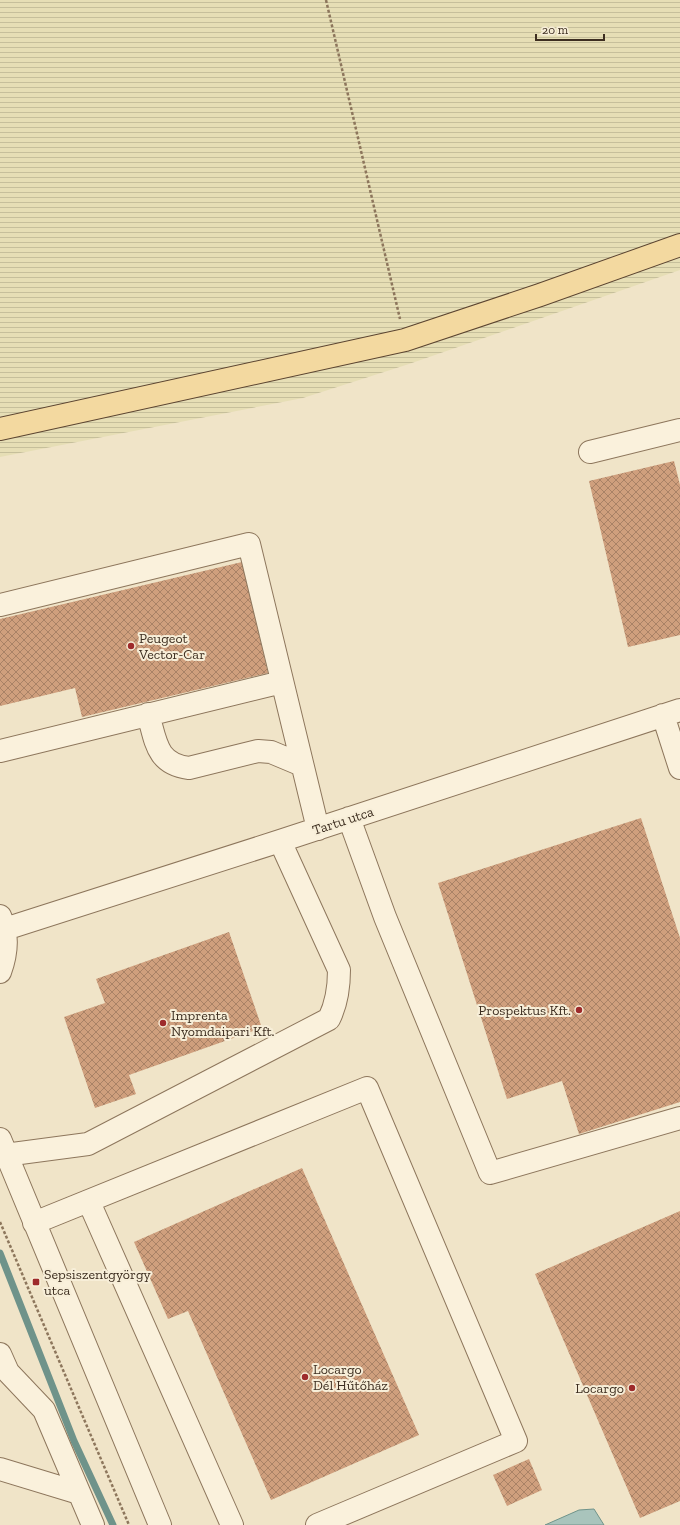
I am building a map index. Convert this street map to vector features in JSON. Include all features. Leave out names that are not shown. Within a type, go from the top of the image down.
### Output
[{"type":"main road","points":[[0,429],[405,340],[540,295],[680,245]]},
{"type":"street","points":[[590,452],[680,430]]},
{"type":"street","points":[[0,605],[249,544],[318,829]]},
{"type":"street","points":[[0,751],[282,682]]},
{"type":"street","points":[[672,713],[680,768]]},
{"type":"street","name":"Tartu utca","points":[[2,923],[280,841],[672,713]]},
{"type":"street","points":[[148,714],[160,753],[168,762],[178,766],[189,768],[258,751],[271,752],[302,765]]},
{"type":"street","points":[[349,818],[385,917],[490,1172],[680,1118]]},
{"type":"street","points":[[160,1525],[3,1147],[88,1144],[329,1019],[335,1006],[339,987],[339,970],[280,841]]},
{"type":"street","points":[[0,972],[6,952],[2,923]]},
{"type":"street","points":[[34,1224],[367,1088],[516,1441],[317,1525]]},
{"type":"street","points":[[89,1202],[232,1525]]},
{"type":"street","points":[[0,1354],[8,1372],[44,1410],[93,1525]]},
{"type":"street","points":[[0,1469],[79,1493]]},
{"type":"path","points":[[326,0],[405,340]]},
{"type":"path","points":[[0,1222],[129,1525]]},
{"type":"shaded area","points":[[0,0],[680,0],[680,270],[409,364],[303,398],[0,457]]},
{"type":"water","points":[[594,1509],[604,1525],[545,1525],[579,1510]]},
{"type":"building","points":[[674,461],[680,485],[680,635],[628,647],[589,481]]},
{"type":"building","name":"Peugeot Vector-Car","points":[[242,562],[268,673],[82,717],[75,688],[0,706],[0,619]]},
{"type":"building","name":"Prospektus Kft.","points":[[641,818],[680,938],[680,1102],[579,1134],[562,1081],[507,1099],[438,883]]},
{"type":"building","name":"Imprenta Nyomdaipari Kft.","points":[[229,932],[262,1028],[129,1075],[136,1094],[95,1108],[64,1017],[105,1003],[96,979]]},
{"type":"building","name":"Locargo Dél Hűtőház","points":[[302,1168],[419,1435],[271,1500],[188,1311],[168,1319],[134,1242]]},
{"type":"building","name":"Locargo","points":[[680,1211],[680,1501],[640,1518],[535,1274]]},
{"type":"building","points":[[529,1459],[542,1490],[507,1506],[493,1475]]},
{"type":"waterway","points":[[0,1253],[74,1441],[113,1525]]},
{"type":"place","name":"Peugeot Vector-Car","points":[[131,646]]},
{"type":"place","name":"Prospektus Kft.","points":[[579,1010]]},
{"type":"place","name":"Imprenta Nyomdaipari Kft.","points":[[163,1023]]},
{"type":"place","name":"Sepsiszentgyörgy utca","points":[[36,1282]]},
{"type":"place","name":"Locargo Dél Hűtőház","points":[[305,1377]]},
{"type":"place","name":"Locargo","points":[[632,1388]]}]
